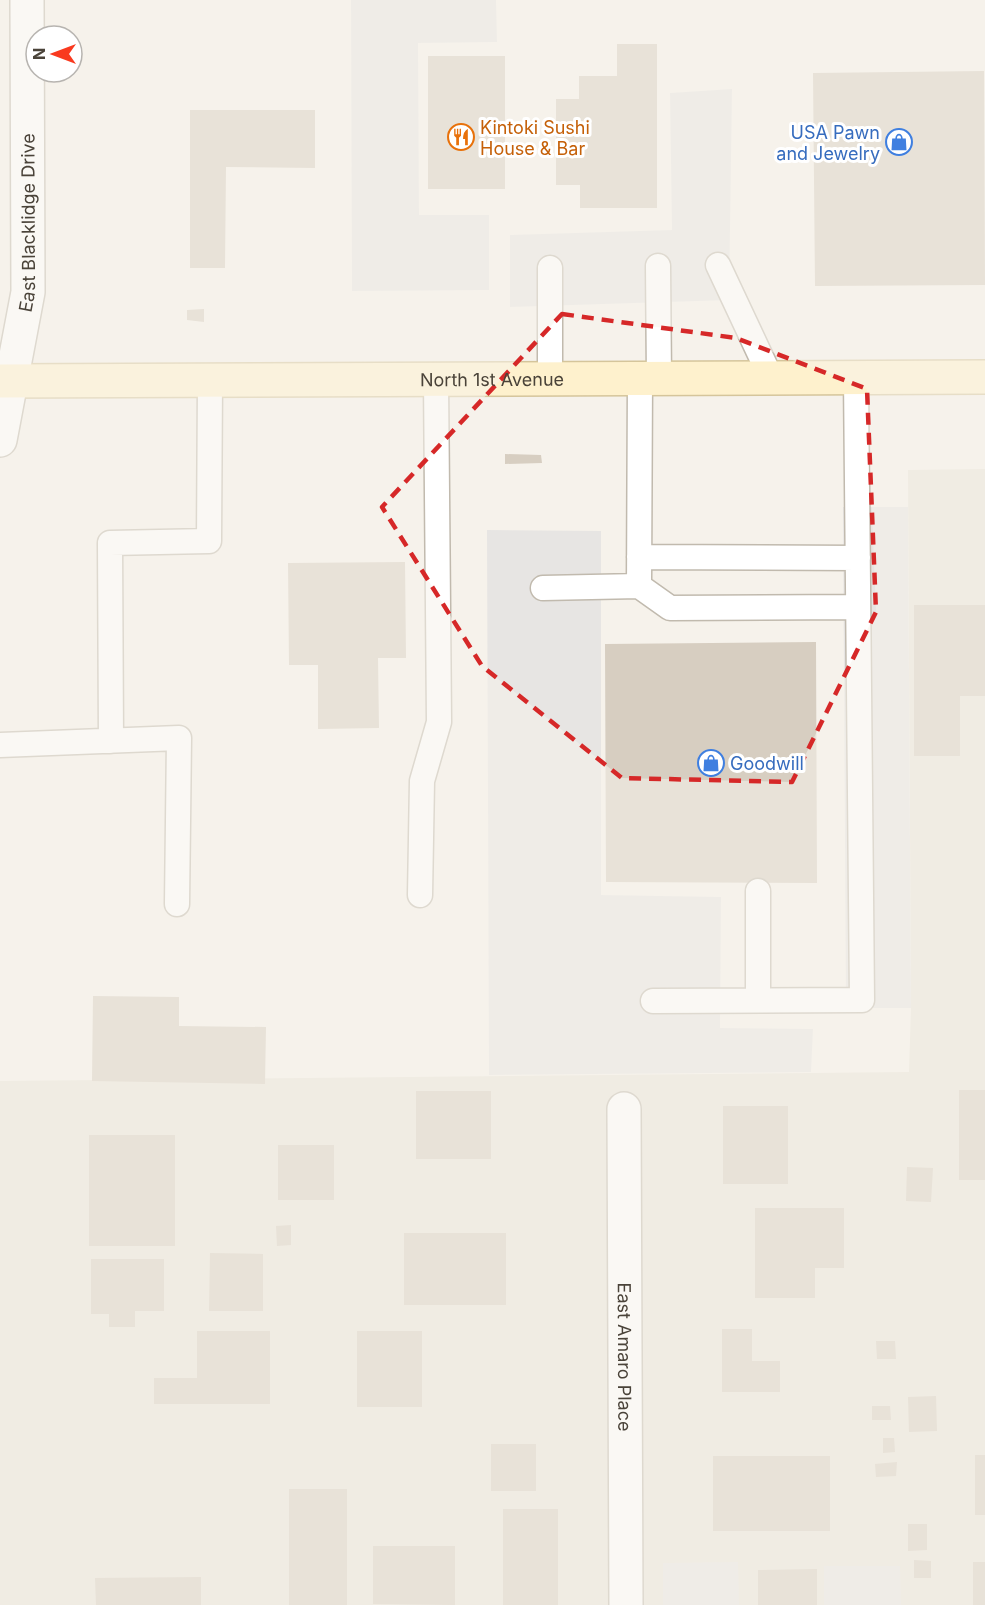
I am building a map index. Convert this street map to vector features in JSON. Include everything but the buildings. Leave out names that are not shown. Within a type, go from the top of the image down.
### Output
[{"type":"main road","name":"North 1st Avenue","points":[[5,381],[985,377]]},
{"type":"street","name":"East Blacklidge Drive","points":[[0,440],[5,381],[28,292],[27,0]]},
{"type":"street","name":"East Amaro Place","points":[[624,1109],[626,1605]]},
{"type":"lane","points":[[717,265],[771,378]]},
{"type":"lane","points":[[639,586],[649,379],[658,266]]},
{"type":"lane","points":[[550,268],[550,379]]},
{"type":"lane","points":[[653,1001],[862,999],[856,378]]},
{"type":"lane","points":[[420,895],[422,781],[439,722],[436,380]]},
{"type":"lane","points":[[111,741],[110,543],[209,541],[210,381]]},
{"type":"lane","points":[[639,557],[858,558]]},
{"type":"lane","points":[[543,588],[639,586],[670,608],[858,607]]},
{"type":"lane","points":[[0,745],[179,738],[177,904]]},
{"type":"lane","points":[[758,891],[758,999]]},
{"type":"highlighted area","points":[[562,314],[736,338],[867,389],[876,612],[792,782],[622,778],[482,666],[382,507]]},
{"type":"shaded area","points":[[351,0],[496,0],[497,42],[418,43],[419,215],[489,215],[489,290],[352,291]]},
{"type":"shaded area","points":[[732,89],[729,300],[510,307],[510,235],[672,230],[670,93]]},
{"type":"shaded area","points":[[985,469],[985,1605],[0,1605],[0,1081],[909,1072],[911,1008],[908,470]]},
{"type":"shaded area","points":[[843,507],[908,507],[911,1008],[846,1008]]},
{"type":"shaded area","points":[[487,530],[601,531],[601,895],[721,897],[720,1028],[813,1029],[811,1072],[489,1075]]},
{"type":"shaded area","points":[[738,1562],[739,1605],[663,1605],[663,1563]]},
{"type":"shaded area","points":[[824,1566],[900,1566],[901,1605],[824,1605]]},
{"type":"place","name":"Kintoki Sushi House & Bar","points":[[461,137]]},
{"type":"place","name":"USA Pawn and Jewelry","points":[[899,142]]},
{"type":"place","name":"Goodwill","points":[[711,763]]}]
